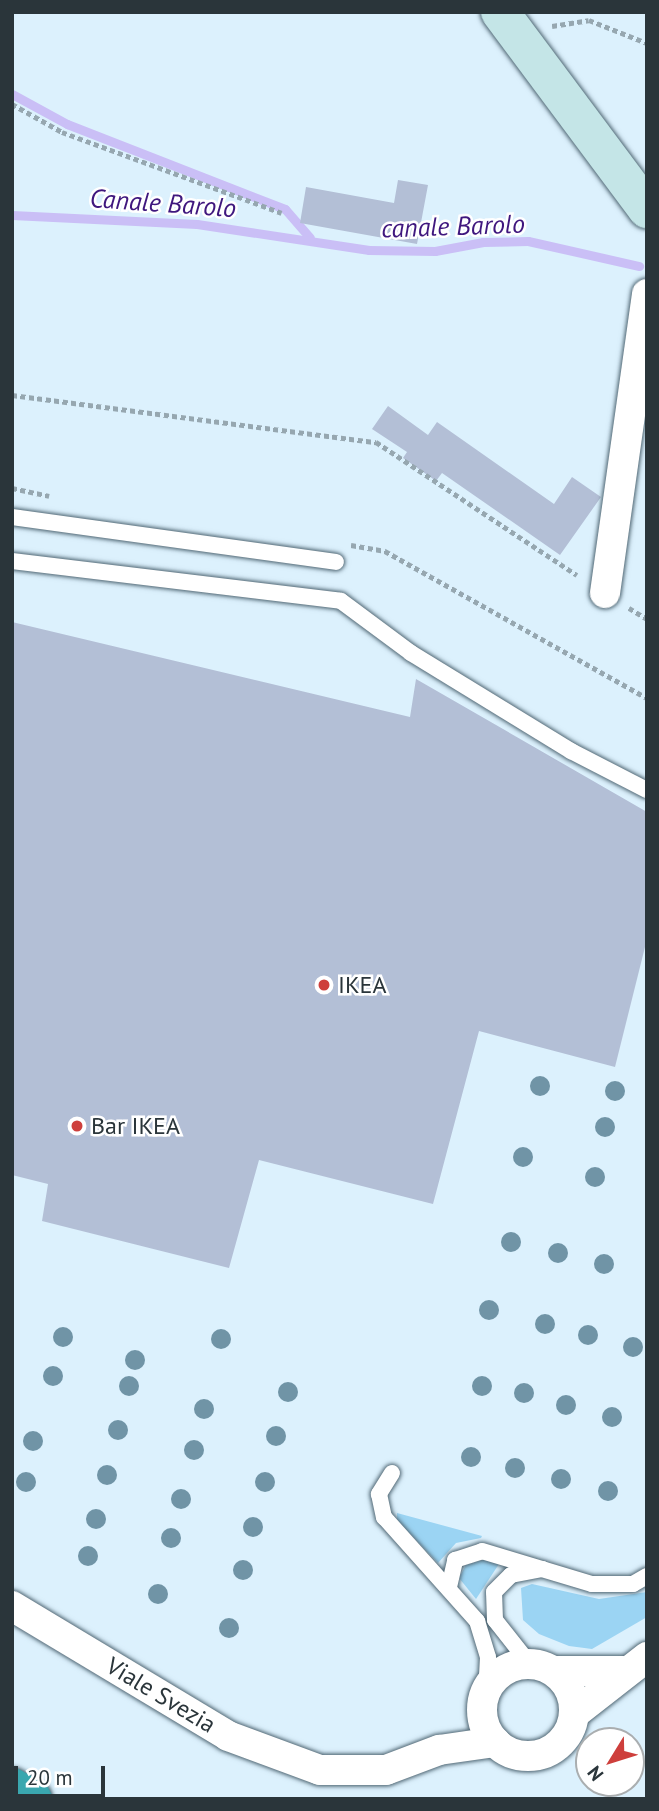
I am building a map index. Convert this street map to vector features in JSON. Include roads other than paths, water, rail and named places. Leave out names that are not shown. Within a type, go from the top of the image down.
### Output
[{"type":"highway","points":[[12,1787],[33,1799]]},
{"type":"main road","points":[[500,12],[647,209]]},
{"type":"street","points":[[605,593],[647,293]]},
{"type":"street","name":"Viale Svezia","points":[[12,1606],[228,1735],[320,1770],[386,1770],[439,1750],[495,1742]]},
{"type":"street","points":[[542,1667],[572,1692],[574,1714],[565,1738],[539,1755],[516,1754],[495,1742],[486,1729],[484,1697],[503,1670],[542,1667],[635,1664]]},
{"type":"street","points":[[574,1714],[617,1682],[635,1664]]},
{"type":"street","name":"Viale Svezia","points":[[439,1750],[484,1697]]},
{"type":"lane","points":[[12,517],[336,562]]},
{"type":"lane","points":[[12,561],[341,601],[411,653],[571,751],[647,790]]},
{"type":"lane","points":[[392,1473],[379,1494],[384,1517],[477,1620],[488,1657],[484,1697]]},
{"type":"lane","points":[[449,1587],[453,1564],[472,1552],[495,1553],[592,1584],[633,1584],[647,1576]]},
{"type":"lane","points":[[542,1569],[510,1575],[494,1592],[495,1620],[542,1667]]},
{"type":"waterway","name":"Canale Barolo","points":[[12,94],[67,124],[285,209],[310,238]]},
{"type":"waterway","name":"canale Barolo","points":[[12,215],[197,224],[369,250],[435,251],[483,242],[528,241],[639,266]]},
{"type":"place","name":"IKEA","points":[[324,985]]},
{"type":"place","name":"Bar IKEA","points":[[77,1126]]}]
